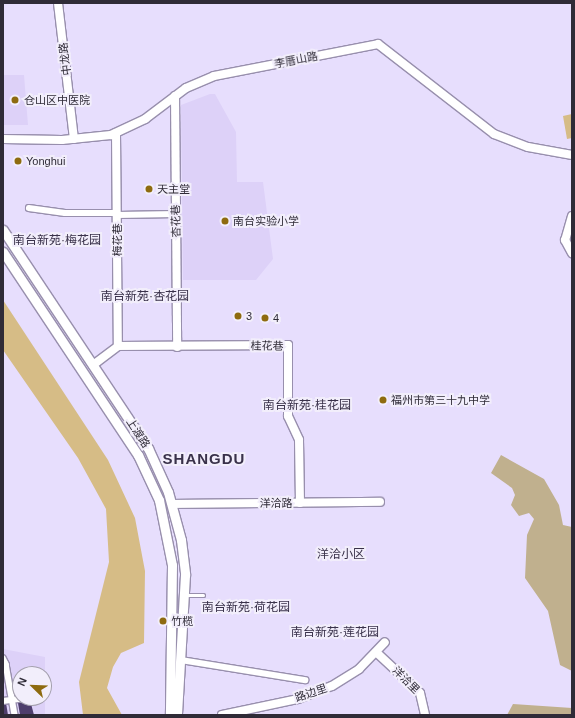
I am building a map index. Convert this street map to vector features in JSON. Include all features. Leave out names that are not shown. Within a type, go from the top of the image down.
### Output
[{"type":"main road","name":"上渡路","points":[[3,230],[148,448],[173,504],[184,558],[185,595],[176,715]]},
{"type":"main road","name":"上渡路","points":[[3,252],[138,455],[159,500],[172,565],[170,715]]},
{"type":"street","name":"中龙路","points":[[58,3],[74,139]]},
{"type":"street","name":"李厝山路","points":[[3,139],[74,139],[116,133],[145,119],[175,96],[196,83],[220,74],[378,44],[494,134],[528,147],[572,155]]},
{"type":"street","name":"杏花巷","points":[[175,96],[177,347]]},
{"type":"street","name":"梅花巷","points":[[116,133],[118,346]]},
{"type":"street","points":[[29,208],[65,213],[176,214]]},
{"type":"street","points":[[572,216],[565,240],[572,253]]},
{"type":"street","name":"桂花巷","points":[[118,346],[177,347],[288,345],[288,416],[299,440],[300,503]]},
{"type":"street","points":[[92,365],[118,346]]},
{"type":"street","name":"洋洽路","points":[[173,504],[380,502]]},
{"type":"street","name":"路边里","points":[[222,715],[298,698],[321,691],[349,676],[385,642]]},
{"type":"street","name":"洋洽里","points":[[376,652],[420,693],[425,715]]},
{"type":"street","points":[[3,658],[6,664],[12,700],[3,701]]},
{"type":"street","points":[[181,660],[305,680]]},
{"type":"lane","points":[[185,595],[203,595]]},
{"type":"shaded area","name":"仓山区中医院","points":[[3,75],[24,75],[28,125],[3,125]]},
{"type":"shaded area","name":"南台实验小学","points":[[210,94],[215,94],[236,132],[237,182],[263,182],[273,259],[256,280],[183,280],[181,105]]},
{"type":"shaded area","points":[[572,114],[572,138],[567,139],[563,116]]},
{"type":"shaded area","points":[[3,300],[108,460],[135,518],[145,571],[144,643],[121,653],[113,667],[107,688],[122,715],[83,715],[79,682],[109,562],[106,509],[78,458],[3,350]]},
{"type":"shaded area","points":[[501,455],[544,479],[559,505],[563,525],[572,527],[572,671],[560,665],[548,611],[525,578],[527,535],[534,519],[529,513],[519,516],[511,505],[515,495],[512,488],[491,473]]},
{"type":"shaded area","points":[[3,649],[45,657],[45,666],[12,666],[12,706],[45,706],[45,715],[3,715]]},
{"type":"shaded area","points":[[513,704],[572,708],[572,715],[507,715]]},
{"type":"building","points":[[3,703],[6,703],[8,715],[3,715]]},
{"type":"building","points":[[18,706],[32,706],[34,715],[20,715]]},
{"type":"place","name":"仓山区中医院","points":[[15,100]]},
{"type":"place","name":"Yonghui","points":[[18,161]]},
{"type":"place","name":"天主堂","points":[[149,189]]},
{"type":"place","name":"南台实验小学","points":[[225,221]]},
{"type":"place","name":"3","points":[[238,316]]},
{"type":"place","name":"4","points":[[265,318]]},
{"type":"place","name":"福州市第三十九中学","points":[[383,400]]},
{"type":"place","name":"竹榄","points":[[163,621]]},
{"type":"district","name":"南台新苑·梅花园","points":[[57,241]]},
{"type":"district","name":"南台新苑·杏花园","points":[[145,297]]},
{"type":"district","name":"南台新苑·桂花园","points":[[307,406]]},
{"type":"district","name":"SHANGDU","points":[[204,459]]},
{"type":"district","name":"洋洽小区","points":[[341,555]]},
{"type":"district","name":"南台新苑·荷花园","points":[[246,608]]},
{"type":"district","name":"南台新苑·莲花园","points":[[335,633]]}]
